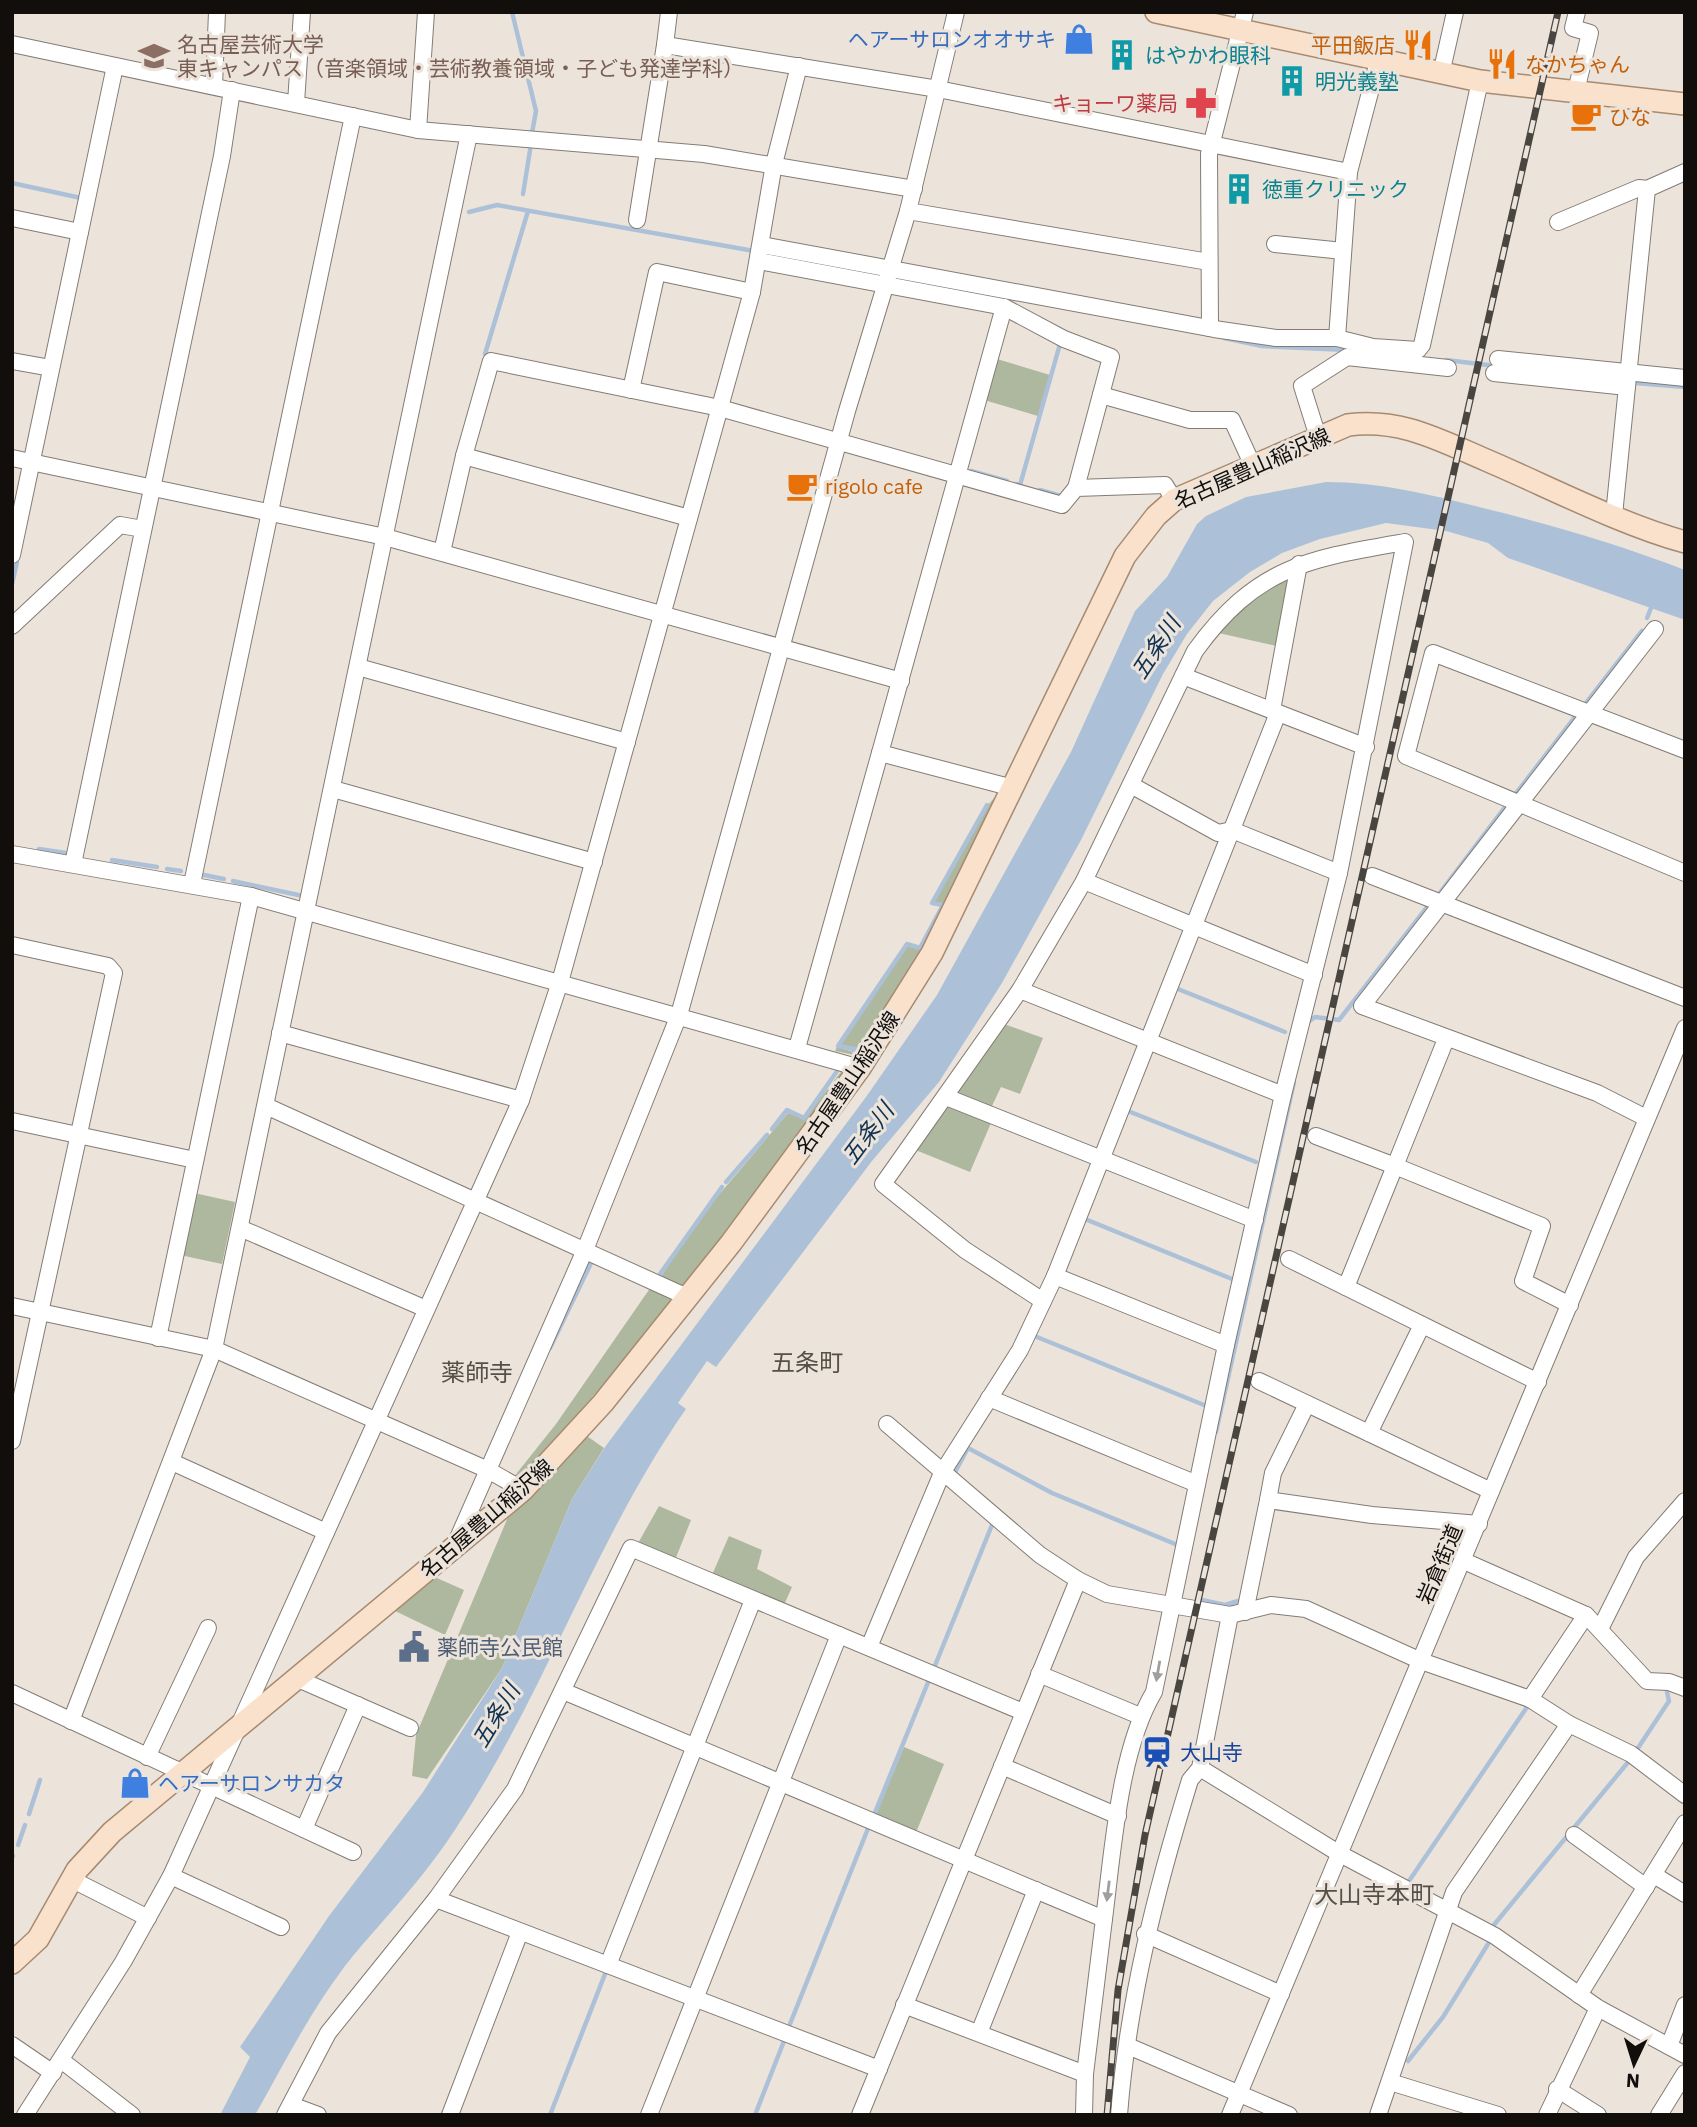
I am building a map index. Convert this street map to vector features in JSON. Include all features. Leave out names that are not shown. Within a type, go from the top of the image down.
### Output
[{"type":"main road","points":[[1156,12],[1243,22],[1378,62],[1480,81],[1685,104]]},
{"type":"main road","name":"名古屋豊山稲沢線","points":[[12,1963],[38,1939],[71,1879],[90,1853],[112,1832],[523,1490],[576,1434],[774,1188],[860,1068],[932,953],[1125,556],[1156,516],[1174,500],[1348,425],[1375,421],[1399,425],[1685,542]]},
{"type":"street","points":[[214,86],[217,12]]},
{"type":"street","points":[[296,103],[302,12]]},
{"type":"street","points":[[418,130],[426,12]]},
{"type":"street","points":[[637,220],[650,151],[669,12]]},
{"type":"street","points":[[453,1548],[585,1250],[678,1015],[838,442],[908,211],[956,12]]},
{"type":"street","points":[[1441,74],[1455,12]]},
{"type":"street","points":[[1576,91],[1590,33],[1573,27],[1577,12]]},
{"type":"street","points":[[1210,328],[1212,145],[1243,22]]},
{"type":"street","points":[[12,44],[418,130],[774,164],[914,189]]},
{"type":"street","points":[[665,45],[938,89],[1349,172]]},
{"type":"street","points":[[1337,338],[1349,172],[1378,62]]},
{"type":"street","points":[[12,555],[115,66]]},
{"type":"street","points":[[25,2115],[171,1877],[521,1100],[560,982],[752,292],[761,253],[774,164],[799,66]]},
{"type":"street","points":[[761,253],[887,278],[1276,338],[1337,338],[1384,348],[1418,350],[1422,345],[1480,81]]},
{"type":"street","points":[[73,864],[225,145],[232,90]]},
{"type":"street","points":[[192,884],[353,116]]},
{"type":"street","points":[[71,1721],[214,1349],[469,134]]},
{"type":"street","points":[[1558,222],[1685,172]]},
{"type":"street","points":[[1614,515],[1647,189]]},
{"type":"street","points":[[908,211],[1209,262]]},
{"type":"street","points":[[12,218],[80,232]]},
{"type":"street","points":[[1275,244],[1343,251]]},
{"type":"street","points":[[631,390],[657,272],[752,292]]},
{"type":"street","points":[[442,552],[464,456],[491,361],[720,408],[1062,505],[1076,488],[1111,357],[1064,339],[1004,307],[887,278]]},
{"type":"street","points":[[797,1048],[1004,307]]},
{"type":"street","points":[[1318,437],[1302,386],[1347,357],[1448,368]]},
{"type":"street","points":[[12,361],[51,368]]},
{"type":"street","points":[[1496,366],[1628,379],[1685,378]]},
{"type":"street","points":[[1101,395],[1190,420],[1232,420],[1253,466]]},
{"type":"street","points":[[464,456],[689,518]]},
{"type":"street","points":[[12,458],[385,537],[901,681]]},
{"type":"street","points":[[1076,488],[1165,485],[1174,500]]},
{"type":"street","points":[[12,626],[120,525],[143,529]]},
{"type":"street","points":[[1042,1301],[965,1250],[883,1184],[1020,990],[1084,881],[1195,651],[1224,614],[1266,581],[1299,564],[1405,542],[1339,873],[1283,1095],[1226,1345],[1170,1603],[1154,1692],[1140,1716],[1118,1815],[1085,2074],[1084,2115]]},
{"type":"street","points":[[869,1647],[943,1473],[1020,1350],[1055,1276],[1194,926],[1275,712],[1299,564]]},
{"type":"street","points":[[1646,1118],[1597,1093],[1362,1006],[1655,629]]},
{"type":"street","points":[[1685,750],[1433,653],[1406,756],[1685,873]]},
{"type":"street","points":[[358,667],[627,742]]},
{"type":"street","points":[[1183,676],[1366,747]]},
{"type":"street","points":[[880,753],[1013,788]]},
{"type":"street","points":[[1131,785],[1218,833],[1232,830],[1339,873]]},
{"type":"street","points":[[333,789],[594,862]]},
{"type":"street","points":[[12,854],[251,896],[797,1048],[860,1068]]},
{"type":"street","points":[[1373,876],[1685,998]]},
{"type":"street","points":[[1084,881],[1314,975]]},
{"type":"street","points":[[158,1338],[251,896]]},
{"type":"street","points":[[12,945],[108,966],[114,973],[12,1441]]},
{"type":"street","points":[[1020,990],[1283,1095]]},
{"type":"street","name":"岩倉街道","points":[[1230,2115],[1685,1028]]},
{"type":"street","points":[[280,1033],[521,1100]]},
{"type":"street","points":[[1346,1287],[1446,1039]]},
{"type":"street","points":[[946,1097],[1255,1220]]},
{"type":"street","points":[[266,1106],[687,1297]]},
{"type":"street","points":[[12,1121],[195,1160]]},
{"type":"street","points":[[1316,1136],[1542,1226],[1523,1281],[1570,1306]]},
{"type":"street","points":[[240,1228],[426,1309]]},
{"type":"street","points":[[1289,1259],[1538,1382]]},
{"type":"street","points":[[1055,1276],[1226,1345]]},
{"type":"street","points":[[12,1306],[214,1349],[488,1470],[523,1490]]},
{"type":"street","points":[[1368,1433],[1422,1325]]},
{"type":"street","points":[[1259,1381],[1491,1491]]},
{"type":"street","points":[[989,1398],[1197,1484]]},
{"type":"street","points":[[1119,2115],[1123,2058],[1128,2046],[1145,1934],[1190,1780],[1200,1768],[1273,1473],[1307,1404]]},
{"type":"street","points":[[887,1424],[1040,1555],[1078,1580],[1107,1594],[1238,1614],[1271,1605],[1306,1609],[1421,1661],[1530,1699],[1569,1724],[1632,1754],[1685,1795]]},
{"type":"street","points":[[172,1462],[326,1532]]},
{"type":"street","points":[[1268,1500],[1372,1515],[1479,1524]]},
{"type":"street","points":[[1601,1629],[1636,1557],[1685,1501]]},
{"type":"street","points":[[318,2115],[288,2110],[328,2033],[436,1899],[515,1789],[631,1548],[1023,1712]]},
{"type":"street","points":[[1464,1561],[1586,1615],[1647,1681],[1669,1682],[1685,1688]]},
{"type":"street","points":[[859,2115],[1078,1580]]},
{"type":"street","points":[[608,1965],[753,1600]]},
{"type":"street","points":[[1530,1699],[1586,1615]]},
{"type":"street","points":[[147,1757],[208,1628]]},
{"type":"street","points":[[649,2115],[839,1635]]},
{"type":"street","points":[[1039,1674],[1140,1716]]},
{"type":"street","points":[[298,1679],[410,1728]]},
{"type":"street","points":[[563,1691],[1104,1919]]},
{"type":"street","points":[[12,1693],[353,1852]]},
{"type":"street","points":[[304,1829],[358,1705]]},
{"type":"street","points":[[1378,2115],[1454,1892],[1569,1724]]},
{"type":"street","points":[[1002,1766],[1118,1815]]},
{"type":"street","points":[[1200,1768],[1340,1854],[1495,1936],[1578,1995],[1685,2055]]},
{"type":"street","points":[[1578,1995],[1685,1823]]},
{"type":"street","points":[[1574,1835],[1650,1881],[1685,1894]]},
{"type":"street","points":[[171,1877],[281,1927]]},
{"type":"street","points":[[71,1879],[148,1918]]},
{"type":"street","points":[[979,2033],[1035,1891]]},
{"type":"street","points":[[436,1899],[879,2069]]},
{"type":"street","points":[[450,2115],[520,1932]]},
{"type":"street","points":[[1145,1934],[1282,1994]]},
{"type":"street","points":[[904,2005],[1085,2074]]},
{"type":"street","points":[[1669,2046],[1685,2005]]},
{"type":"street","points":[[1547,2115],[1598,2007]]},
{"type":"street","points":[[12,2045],[57,2066],[132,2115]]},
{"type":"street","points":[[1128,2046],[1289,2115]]},
{"type":"street","points":[[1659,2115],[1685,2073]]},
{"type":"street","points":[[1390,2082],[1499,2115]]},
{"type":"street","points":[[1557,2089],[1598,2115]]},
{"type":"green space","points":[[997,359],[1050,375],[1038,416],[984,400]]},
{"type":"green space","points":[[1291,572],[1277,646],[1214,632],[1227,617]]},
{"type":"green space","points":[[995,797],[998,804],[945,916],[859,1056],[835,1051],[837,1047],[854,1052],[856,1048],[841,1045],[907,945],[920,949],[944,905],[934,902]]},
{"type":"green space","points":[[1001,1023],[1043,1038],[1020,1094],[1001,1087],[991,1108],[954,1093]]},
{"type":"green space","points":[[844,1068],[847,1074],[687,1286],[682,1287],[660,1278],[706,1210],[788,1113],[804,1119]]},
{"type":"green space","points":[[944,1105],[991,1123],[970,1172],[913,1149]]},
{"type":"green space","points":[[194,1193],[235,1202],[222,1264],[180,1255]]},
{"type":"green space","points":[[653,1284],[675,1301],[520,1481],[513,1478],[556,1424]]},
{"type":"green space","points":[[584,1434],[604,1448],[572,1499],[502,1668],[427,1779],[412,1776],[416,1735],[511,1510]]},
{"type":"green space","points":[[659,1506],[691,1520],[675,1560],[637,1545]]},
{"type":"green space","points":[[729,1536],[762,1550],[757,1569],[792,1587],[784,1605],[712,1575]]},
{"type":"green space","points":[[430,1575],[464,1590],[445,1635],[391,1609]]},
{"type":"green space","points":[[904,1747],[944,1764],[915,1835],[875,1817]]},
{"type":"water","name":"五条川","points":[[1326,482],[1384,486],[1460,502],[1583,535],[1685,570],[1685,620],[1508,558],[1488,543],[1446,531],[1386,523],[1320,539],[1282,553],[1250,572],[1213,601],[1187,634],[1163,674],[1081,840],[1002,983],[939,1082],[872,1161],[716,1367],[707,1361],[678,1403],[686,1409],[627,1505],[527,1705],[459,1824],[422,1875],[332,1984],[255,2115],[220,2115],[250,2057],[240,2047],[329,1916],[423,1792],[502,1668],[572,1499],[605,1447],[866,1097],[937,995],[1071,752],[1135,611],[1167,577],[1197,524],[1206,516],[1246,497]]},
{"type":"waterway","points":[[512,12],[536,111],[532,133]]},
{"type":"waterway","points":[[523,194],[531,144]]},
{"type":"waterway","points":[[12,183],[81,198]]},
{"type":"waterway","points":[[469,212],[497,205],[754,251]]},
{"type":"waterway","points":[[485,354],[528,211]]},
{"type":"waterway","points":[[1224,338],[1262,346],[1347,350]]},
{"type":"waterway","points":[[1016,484],[1020,485],[1060,344]]},
{"type":"waterway","points":[[1446,360],[1496,366]]},
{"type":"waterway","points":[[1635,383],[1685,387]]},
{"type":"waterway","points":[[971,471],[1007,481]]},
{"type":"waterway","points":[[1040,490],[1061,496]]},
{"type":"waterway","points":[[12,584],[17,562]]},
{"type":"waterway","points":[[1647,618],[1653,603]]},
{"type":"waterway","points":[[1586,703],[1642,631]]},
{"type":"waterway","points":[[1514,796],[1575,717]]},
{"type":"waterway","points":[[853,1051],[855,1049],[838,1046],[907,944],[920,948],[943,905],[932,903],[987,805]]},
{"type":"waterway","points":[[1439,894],[1505,807]]},
{"type":"waterway","points":[[39,849],[66,853]]},
{"type":"waterway","points":[[112,860],[157,867]]},
{"type":"waterway","points":[[167,869],[181,871]]},
{"type":"waterway","points":[[204,875],[224,879]]},
{"type":"waterway","points":[[233,881],[303,896]]},
{"type":"waterway","points":[[1308,1022],[1315,1017],[1339,1020],[1428,906]]},
{"type":"waterway","points":[[1178,989],[1285,1032]]},
{"type":"waterway","points":[[772,1129],[787,1110],[804,1118],[840,1067]]},
{"type":"waterway","points":[[1216,1432],[1294,1082]]},
{"type":"waterway","points":[[1128,1111],[1256,1162]]},
{"type":"waterway","points":[[726,1182],[767,1135]]},
{"type":"waterway","points":[[660,1274],[722,1187]]},
{"type":"waterway","points":[[1085,1219],[1232,1279]]},
{"type":"waterway","points":[[550,1348],[593,1259]]},
{"type":"waterway","points":[[1037,1337],[1204,1405]]},
{"type":"waterway","points":[[954,1474],[968,1448],[1052,1493],[1175,1544]]},
{"type":"waterway","points":[[934,1668],[992,1525]]},
{"type":"waterway","points":[[1202,1600],[1225,1605],[1238,1601]]},
{"type":"waterway","points":[[874,1815],[929,1680]]},
{"type":"waterway","points":[[1636,1751],[1669,1701],[1667,1692]]},
{"type":"waterway","points":[[1409,1881],[1527,1707]]},
{"type":"waterway","points":[[1493,1926],[1629,1761]]},
{"type":"waterway","points":[[29,1814],[40,1780]]},
{"type":"waterway","points":[[18,1845],[25,1825]]},
{"type":"waterway","points":[[790,2024],[869,1826]]},
{"type":"waterway","points":[[1408,2061],[1443,2017],[1488,1944]]},
{"type":"waterway","points":[[550,2115],[605,1974]]},
{"type":"waterway","points":[[755,2115],[784,2041]]},
{"type":"railway","points":[[1107,2115],[1118,1990],[1145,1835],[1558,12]]},
{"type":"place","name":"ヘアーサロンオオサキ","points":[[1079,39]]},
{"type":"place","name":"平田飯店","points":[[1418,45]]},
{"type":"place","name":"はやかわ眼科","points":[[1122,55]]},
{"type":"place","name":"名古屋芸術大学 東キャンパス（音楽領域・芸術教養領域・子ども発達学科）","points":[[154,56]]},
{"type":"place","name":"なかちゃん","points":[[1502,64]]},
{"type":"place","name":"明光義塾","points":[[1292,81]]},
{"type":"place","name":"キョーワ薬局","points":[[1201,103]]},
{"type":"place","name":"ひな","points":[[1586,116]]},
{"type":"place","name":"徳重クリニック","points":[[1239,189]]},
{"type":"place","name":"rigolo cafe","points":[[802,486]]},
{"type":"place","name":"薬師寺公民館","points":[[414,1647]]},
{"type":"place","name":"大山寺","points":[[1157,1752]]},
{"type":"place","name":"ヘアーサロンサカタ","points":[[135,1783]]},
{"type":"district","name":"五条町","points":[[807,1362]]},
{"type":"district","name":"薬師寺","points":[[477,1372]]},
{"type":"district","name":"大山寺本町","points":[[1374,1894]]}]
